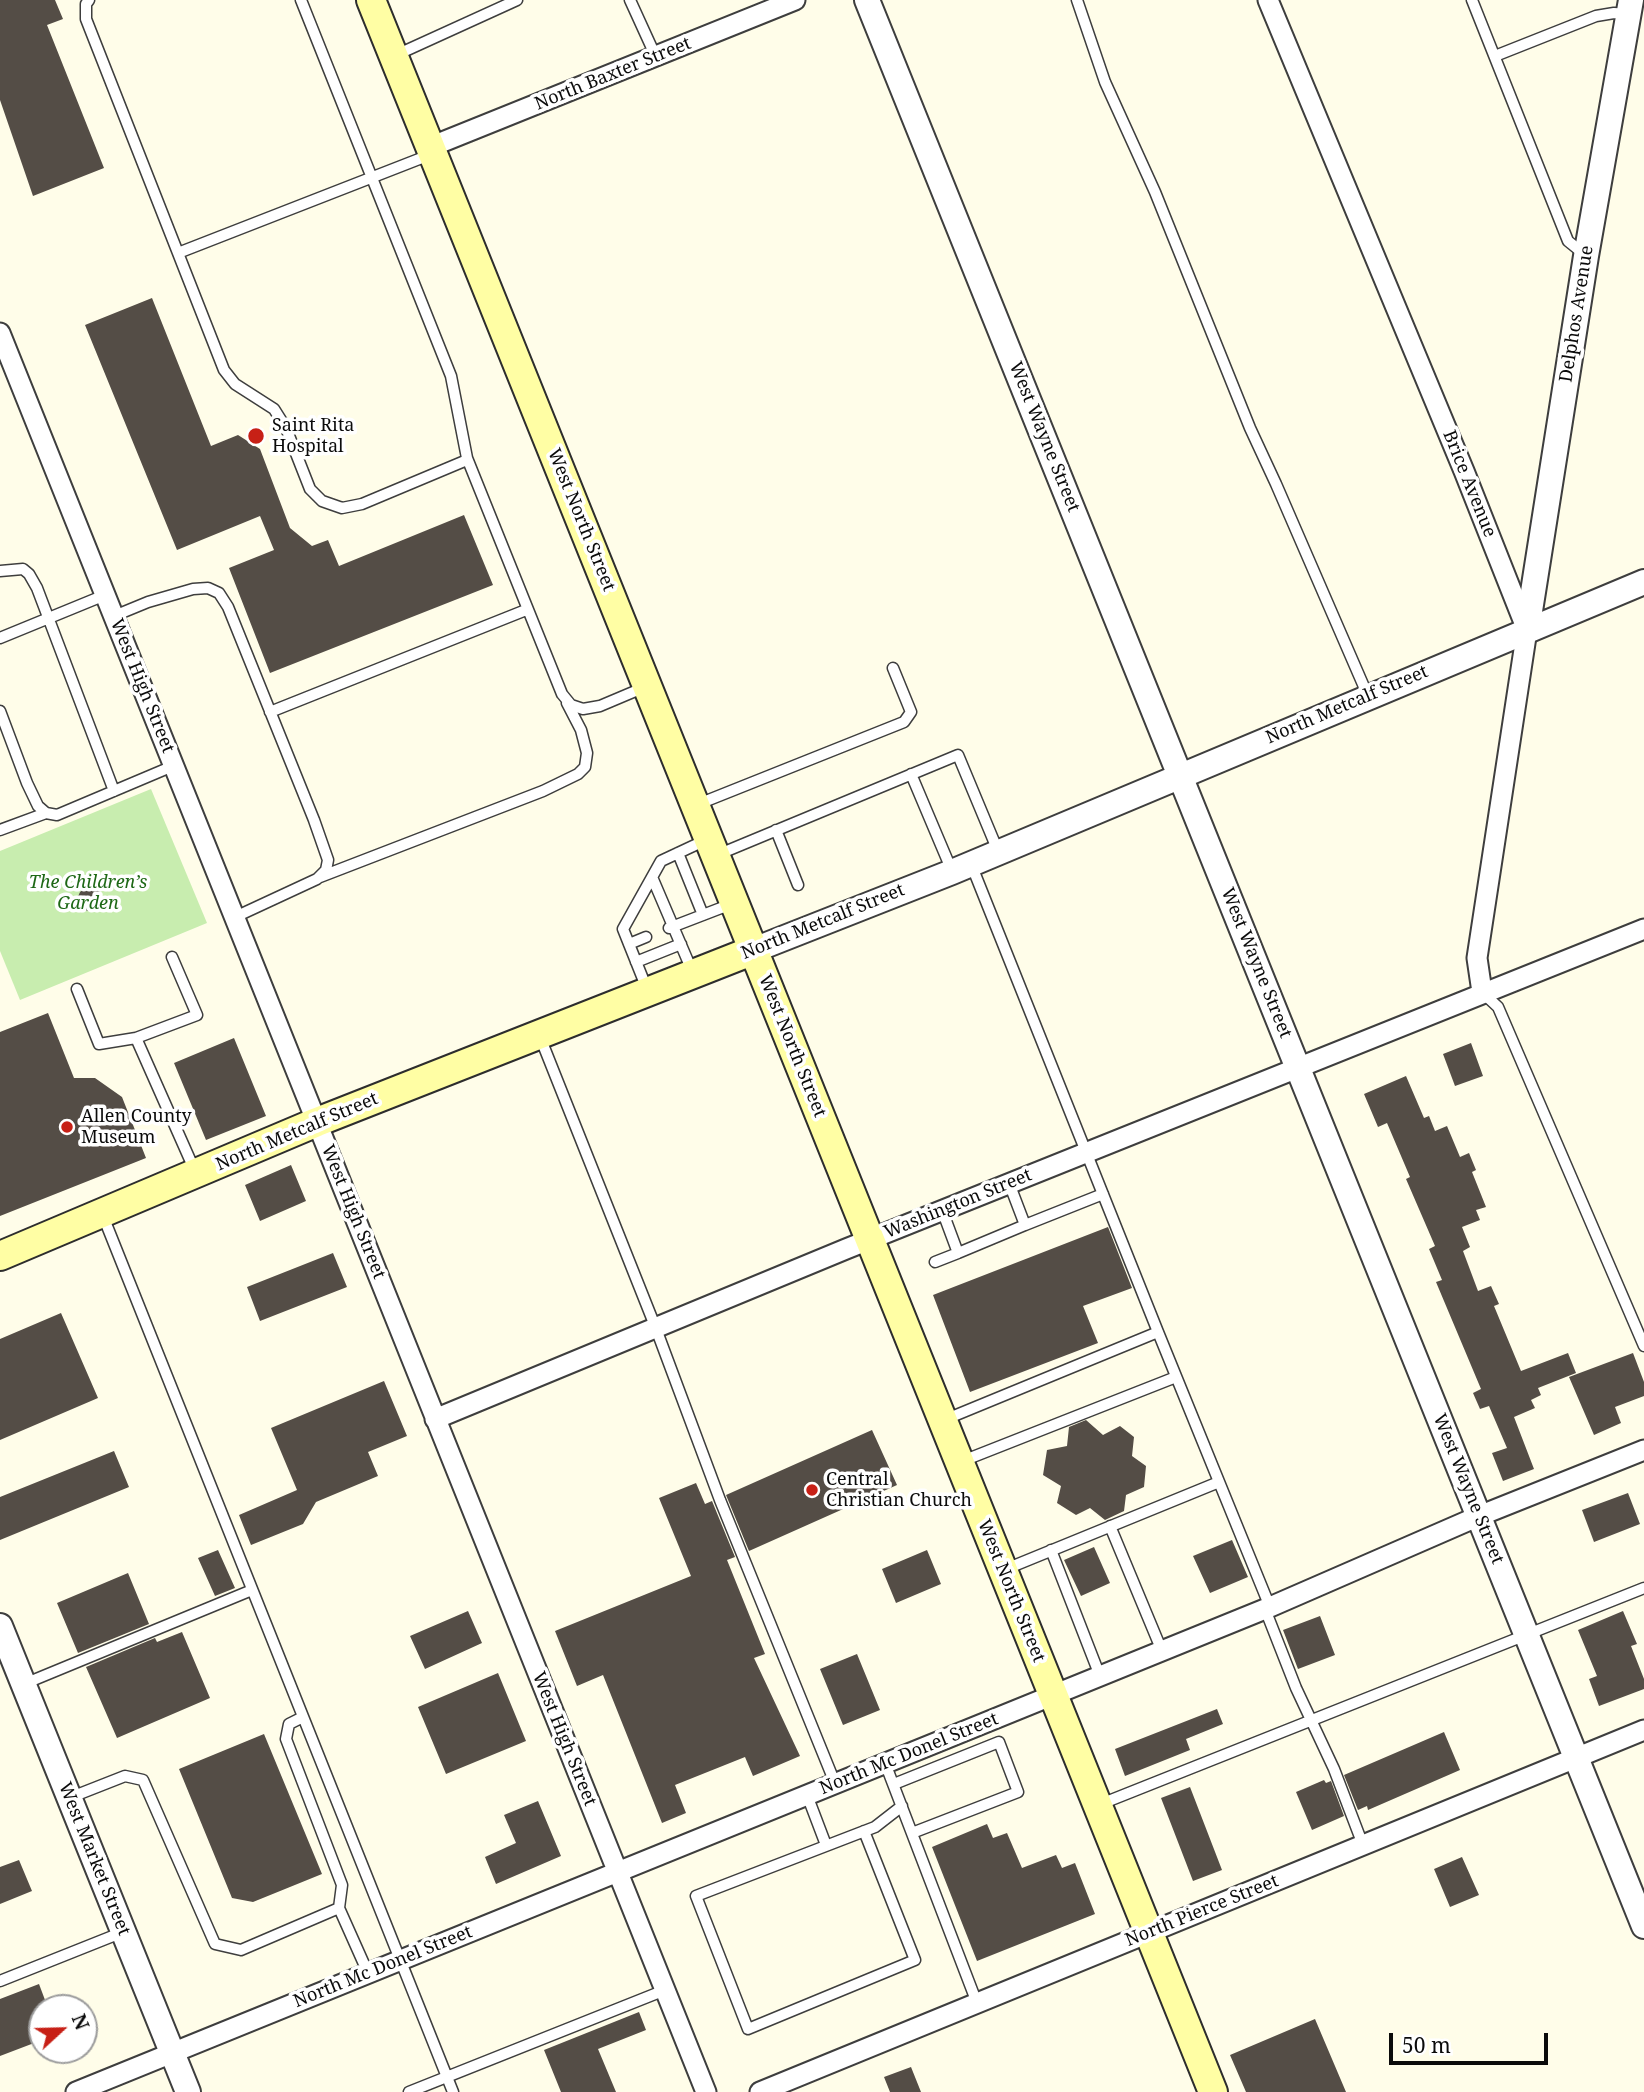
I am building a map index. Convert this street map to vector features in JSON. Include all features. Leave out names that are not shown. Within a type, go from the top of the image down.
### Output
[{"type":"main road","name":"West North Street","points":[[371,0],[1213,2092]]},
{"type":"main road","name":"North Metcalf Street","points":[[0,1255],[317,1122],[754,950]]},
{"type":"street","name":"North Baxter Street","points":[[432,150],[795,0]]},
{"type":"street","name":"West Wayne Street","points":[[867,0],[1644,1926]]},
{"type":"street","name":"Brice Avenue","points":[[1268,0],[1527,629]]},
{"type":"street","name":"Delphos Avenue","points":[[1527,629],[1586,256],[1630,7]]},
{"type":"street","name":"West High Street","points":[[0,333],[706,2092]]},
{"type":"street","name":"North Metcalf Street","points":[[754,950],[962,867],[1644,582]]},
{"type":"street","points":[[1482,992],[1477,958],[1527,629]]},
{"type":"street","name":"Washington Street","points":[[435,1419],[869,1239],[1644,929]]},
{"type":"street","name":"North Mc Donel Street","points":[[76,2092],[1162,1651],[1479,1516],[1644,1450]]},
{"type":"street","name":"West Market Street","points":[[0,1626],[188,2092]]},
{"type":"street","name":"North Pierce Street","points":[[760,2092],[1644,1730]]},
{"type":"lane","points":[[89,0],[86,4],[86,19],[224,370],[235,384],[274,409],[286,428],[310,489],[322,501],[342,508],[362,504],[467,460]]},
{"type":"lane","points":[[233,918],[317,879],[579,774],[585,767],[587,753],[581,730],[562,694],[526,610],[467,460],[451,376],[301,0]]},
{"type":"lane","points":[[394,56],[516,0]]},
{"type":"lane","points":[[631,0],[656,57]]},
{"type":"lane","points":[[1077,0],[1105,82],[1155,192],[1250,428],[1368,696]]},
{"type":"lane","points":[[1472,0],[1568,241],[1586,256]]},
{"type":"lane","points":[[1495,57],[1596,16],[1630,7]]},
{"type":"lane","points":[[178,253],[371,178],[432,150]]},
{"type":"lane","points":[[0,571],[23,569],[37,588],[114,791]]},
{"type":"lane","points":[[114,616],[148,602],[193,589],[208,588],[219,593],[228,607],[328,860],[326,870],[317,879]]},
{"type":"lane","points":[[0,638],[105,595]]},
{"type":"lane","points":[[270,712],[526,610]]},
{"type":"lane","points":[[695,805],[904,722],[911,712],[893,668]]},
{"type":"lane","points":[[562,694],[571,705],[583,709],[600,706],[648,686]]},
{"type":"lane","points":[[0,711],[27,783],[38,806],[46,814]]},
{"type":"lane","points":[[648,992],[623,929],[661,860],[678,853],[712,848],[776,831],[958,755],[998,852]]},
{"type":"lane","points":[[0,830],[46,814],[57,815],[173,766]]},
{"type":"lane","points":[[911,774],[962,867],[1086,1152],[1363,1845]]},
{"type":"lane","points":[[776,831],[798,885]]},
{"type":"lane","points":[[678,853],[703,915]]},
{"type":"lane","points":[[652,877],[670,928],[681,944],[694,974]]},
{"type":"lane","points":[[670,928],[734,903]]},
{"type":"lane","points":[[629,944],[646,937]]},
{"type":"lane","points":[[636,962],[681,944]]},
{"type":"lane","points":[[76,989],[99,1044],[136,1038],[197,1015],[172,957]]},
{"type":"lane","points":[[1482,992],[1498,1007],[1644,1346]]},
{"type":"lane","points":[[539,1033],[730,1524],[835,1783]]},
{"type":"lane","points":[[136,1038],[197,1174]]},
{"type":"lane","points":[[1009,1183],[1025,1225]]},
{"type":"lane","points":[[935,1262],[1103,1195]]},
{"type":"lane","points":[[942,1210],[958,1252]]},
{"type":"lane","points":[[102,1212],[453,2092]]},
{"type":"lane","points":[[942,1420],[1158,1332]]},
{"type":"lane","points":[[960,1462],[1176,1377]]},
{"type":"lane","points":[[1003,1570],[1219,1482]]},
{"type":"lane","points":[[1110,1525],[1162,1651]]},
{"type":"lane","points":[[1051,1550],[1100,1676]]},
{"type":"lane","points":[[1097,1806],[1644,1588]]},
{"type":"lane","points":[[24,1684],[252,1590]]},
{"type":"lane","points":[[303,1717],[289,1724],[286,1739],[342,1885],[340,1908],[368,1973]]},
{"type":"lane","points":[[894,1784],[999,1742],[1018,1792],[912,1833]]},
{"type":"lane","points":[[885,1763],[977,2003]]},
{"type":"lane","points":[[69,1798],[125,1776],[142,1780],[215,1944],[241,1950],[340,1908]]},
{"type":"lane","points":[[807,1795],[826,1845]]},
{"type":"lane","points":[[864,1831],[915,1960],[748,2029],[696,1896],[864,1831],[902,1806]]},
{"type":"lane","points":[[0,1981],[123,1932]]},
{"type":"lane","points":[[410,2092],[665,1990]]},
{"type":"green space","name":"The Children’s Garden","points":[[151,789],[207,923],[20,1000],[0,951],[0,851]]},
{"type":"building","points":[[0,0],[55,0],[63,19],[47,25],[104,168],[33,196],[0,100]]},
{"type":"building","points":[[152,298],[211,446],[238,435],[260,449],[290,528],[312,546],[328,540],[339,566],[464,515],[493,585],[270,673],[229,568],[274,550],[260,516],[177,550],[85,325]]},
{"type":"building","points":[[90,887],[99,890],[102,899],[99,908],[90,911],[81,908],[78,899],[81,890]]},
{"type":"building","name":"Allen County Museum","points":[[48,1013],[74,1078],[95,1078],[122,1097],[146,1158],[0,1216],[0,1032]]},
{"type":"building","points":[[234,1038],[266,1116],[206,1140],[174,1063]]},
{"type":"building","points":[[1471,1043],[1483,1076],[1455,1086],[1443,1054]]},
{"type":"building","points":[[1406,1076],[1424,1118],[1429,1116],[1435,1131],[1447,1126],[1460,1157],[1469,1153],[1476,1170],[1472,1172],[1486,1207],[1476,1210],[1480,1220],[1462,1227],[1470,1247],[1463,1251],[1478,1291],[1491,1286],[1499,1304],[1494,1306],[1521,1371],[1568,1353],[1576,1373],[1538,1388],[1541,1395],[1531,1400],[1535,1408],[1514,1417],[1534,1469],[1503,1481],[1492,1453],[1507,1448],[1489,1406],[1480,1409],[1473,1393],[1481,1389],[1436,1282],[1442,1280],[1429,1249],[1435,1246],[1406,1179],[1410,1177],[1387,1123],[1378,1127],[1364,1094]]},
{"type":"building","points":[[291,1165],[306,1201],[260,1221],[245,1185]]},
{"type":"building","points":[[1108,1227],[1132,1288],[1083,1306],[1098,1343],[970,1392],[933,1295]]},
{"type":"building","points":[[333,1253],[347,1287],[260,1321],[247,1287]]},
{"type":"building","points":[[61,1313],[98,1398],[0,1440],[0,1339]]},
{"type":"building","points":[[1633,1353],[1644,1382],[1644,1396],[1615,1407],[1621,1423],[1594,1435],[1569,1377]]},
{"type":"building","points":[[384,1381],[407,1436],[368,1452],[378,1476],[316,1502],[303,1524],[251,1545],[239,1515],[297,1490],[271,1428]]},
{"type":"building","points":[[1086,1420],[1103,1435],[1120,1426],[1134,1437],[1132,1456],[1146,1466],[1144,1487],[1126,1495],[1124,1511],[1105,1520],[1090,1508],[1076,1515],[1057,1503],[1061,1486],[1043,1475],[1047,1450],[1067,1446],[1069,1427]]},
{"type":"building","name":"Central Christian Church","points":[[872,1430],[897,1485],[749,1551],[726,1495]]},
{"type":"building","points":[[114,1451],[129,1487],[0,1540],[0,1497]]},
{"type":"building","points":[[696,1483],[705,1504],[712,1501],[735,1557],[727,1560],[765,1654],[754,1658],[800,1756],[753,1776],[745,1757],[675,1785],[686,1813],[662,1823],[603,1675],[577,1686],[555,1631],[691,1576],[659,1498]]},
{"type":"building","points":[[1628,1493],[1640,1524],[1594,1542],[1582,1510]]},
{"type":"building","points":[[1232,1540],[1248,1577],[1210,1593],[1193,1556]]},
{"type":"building","points":[[1094,1547],[1110,1583],[1081,1596],[1064,1560]]},
{"type":"building","points":[[218,1550],[235,1588],[215,1596],[198,1558]]},
{"type":"building","points":[[927,1550],[941,1584],[896,1603],[882,1569]]},
{"type":"building","points":[[128,1573],[149,1624],[78,1653],[57,1603]]},
{"type":"building","points":[[468,1611],[482,1643],[425,1669],[410,1636]]},
{"type":"building","points":[[1623,1611],[1637,1644],[1631,1646],[1644,1679],[1644,1689],[1599,1706],[1589,1679],[1597,1676],[1578,1630]]},
{"type":"building","points":[[1320,1616],[1335,1655],[1298,1669],[1283,1630]]},
{"type":"building","points":[[182,1632],[210,1698],[117,1738],[86,1667],[155,1638],[157,1642]]},
{"type":"building","points":[[857,1654],[880,1710],[843,1725],[820,1669]]},
{"type":"building","points":[[498,1673],[526,1741],[446,1774],[418,1707]]},
{"type":"building","points":[[1217,1709],[1223,1724],[1186,1739],[1190,1750],[1125,1776],[1115,1749]]},
{"type":"building","points":[[1444,1732],[1460,1770],[1368,1810],[1367,1806],[1358,1810],[1344,1775]]},
{"type":"building","points":[[264,1734],[322,1874],[253,1902],[232,1898],[179,1769]]},
{"type":"building","points":[[1324,1780],[1326,1783],[1331,1781],[1344,1816],[1312,1830],[1296,1792]]},
{"type":"building","points":[[1190,1787],[1222,1870],[1193,1881],[1161,1798]]},
{"type":"building","points":[[538,1801],[561,1856],[496,1884],[485,1857],[516,1843],[504,1815]]},
{"type":"building","points":[[987,1824],[993,1838],[1007,1833],[1022,1868],[1056,1855],[1062,1868],[1075,1863],[1095,1914],[977,1961],[932,1847]]},
{"type":"building","points":[[1462,1857],[1479,1895],[1450,1907],[1434,1869]]},
{"type":"building","points":[[19,1860],[32,1891],[0,1904],[0,1867]]},
{"type":"building","points":[[39,1984],[43,1994],[28,1994],[28,2045],[0,2056],[0,1999]]},
{"type":"building","points":[[639,2012],[646,2030],[598,2049],[616,2092],[561,2092],[544,2050]]},
{"type":"building","points":[[1315,2019],[1346,2092],[1246,2092],[1230,2055]]},
{"type":"building","points":[[911,2067],[921,2092],[890,2092],[884,2077]]},
{"type":"place","name":"Saint Rita Hospital","points":[[256,436]]},
{"type":"place","name":"Allen County Museum","points":[[67,1127]]},
{"type":"place","name":"Central Christian Church","points":[[812,1490]]}]
